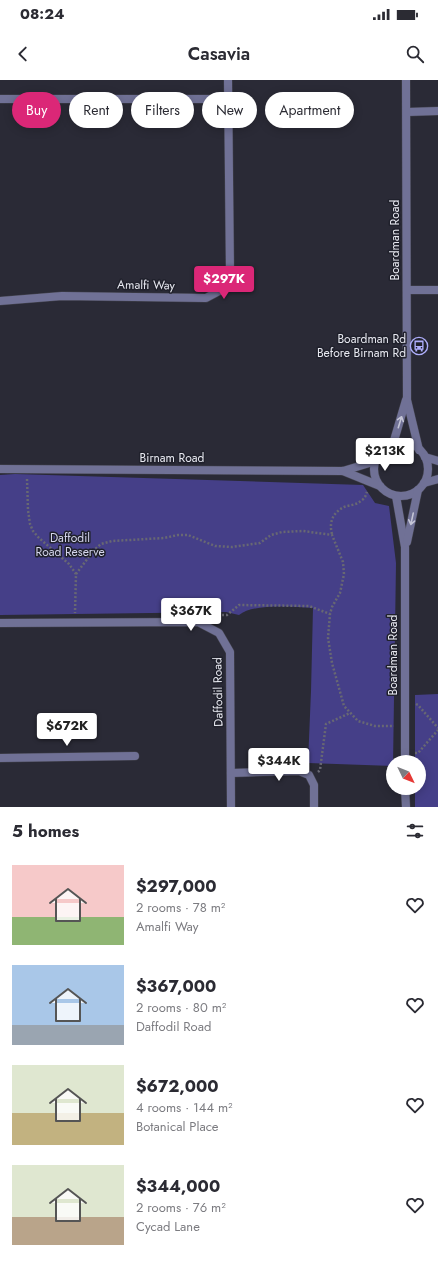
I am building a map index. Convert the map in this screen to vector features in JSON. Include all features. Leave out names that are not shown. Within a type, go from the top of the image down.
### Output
[{"type":"street","name":"Amalfi Way","points":[[228,80],[228,92]]},
{"type":"street","name":"Boardman Road","points":[[406,80],[407,400],[419,450]]},
{"type":"street","points":[[0,99],[202,99]]},
{"type":"street","points":[[407,112],[438,111]]},
{"type":"street","name":"Amalfi Way","points":[[0,301],[62,296],[206,298],[221,290],[230,273],[228,128]]},
{"type":"street","points":[[407,290],[438,290]]},
{"type":"street","name":"Boardman Road","points":[[407,400],[393,444],[407,443],[419,450],[425,457]]},
{"type":"street","points":[[393,444],[386,448],[376,461],[374,470],[380,486],[387,492],[396,496],[408,495],[418,490]]},
{"type":"street","points":[[425,457],[438,460]]},
{"type":"street","points":[[424,483],[428,466],[425,457]]},
{"type":"street","name":"Birnam Road","points":[[0,470],[343,471],[376,461]]},
{"type":"street","name":"Birnam Road","points":[[343,471],[380,486]]},
{"type":"street","points":[[424,483],[438,479]]},
{"type":"street","name":"Boardman Road","points":[[406,547],[418,490],[424,483]]},
{"type":"street","name":"Boardman Road","points":[[396,496],[406,547],[405,753]]},
{"type":"street","name":"Daffodil Road","points":[[0,623],[198,622],[219,633],[230,652],[231,807]]},
{"type":"street","points":[[0,758],[134,756]]},
{"type":"street","points":[[231,773],[299,771],[309,776],[314,785],[314,807]]},
{"type":"street","points":[[405,795],[406,807]]},
{"type":"path","points":[[27,470],[28,510],[30,524],[33,531],[69,564],[76,574]]},
{"type":"path","points":[[369,487],[362,500],[358,503],[342,508],[334,516],[330,526],[343,562],[344,574],[343,585],[330,614],[328,638],[332,663],[344,706],[358,721],[375,726],[394,726]]},
{"type":"path","points":[[75,615],[76,574],[94,550],[101,544],[112,541],[188,535],[215,546],[232,546],[260,543],[271,535],[282,532],[303,531],[332,535]]},
{"type":"path","points":[[405,704],[418,704],[438,729],[418,753],[405,753]]},
{"type":"path","points":[[311,779],[320,770],[326,724],[350,713]]},
{"type":"green space","name":"Daffodil Road Reserve","points":[[15,474],[363,485],[375,503],[389,506],[396,563],[393,755],[386,755],[386,766],[308,763],[313,608],[264,607],[246,611],[239,615],[226,612],[0,615],[0,475]]},
{"type":"green space","points":[[438,694],[438,807],[415,807],[415,795],[426,795],[426,755],[415,755],[415,695]]},
{"type":"place","name":"Boardman Rd Before Birnam Rd","points":[[419,346]]}]
